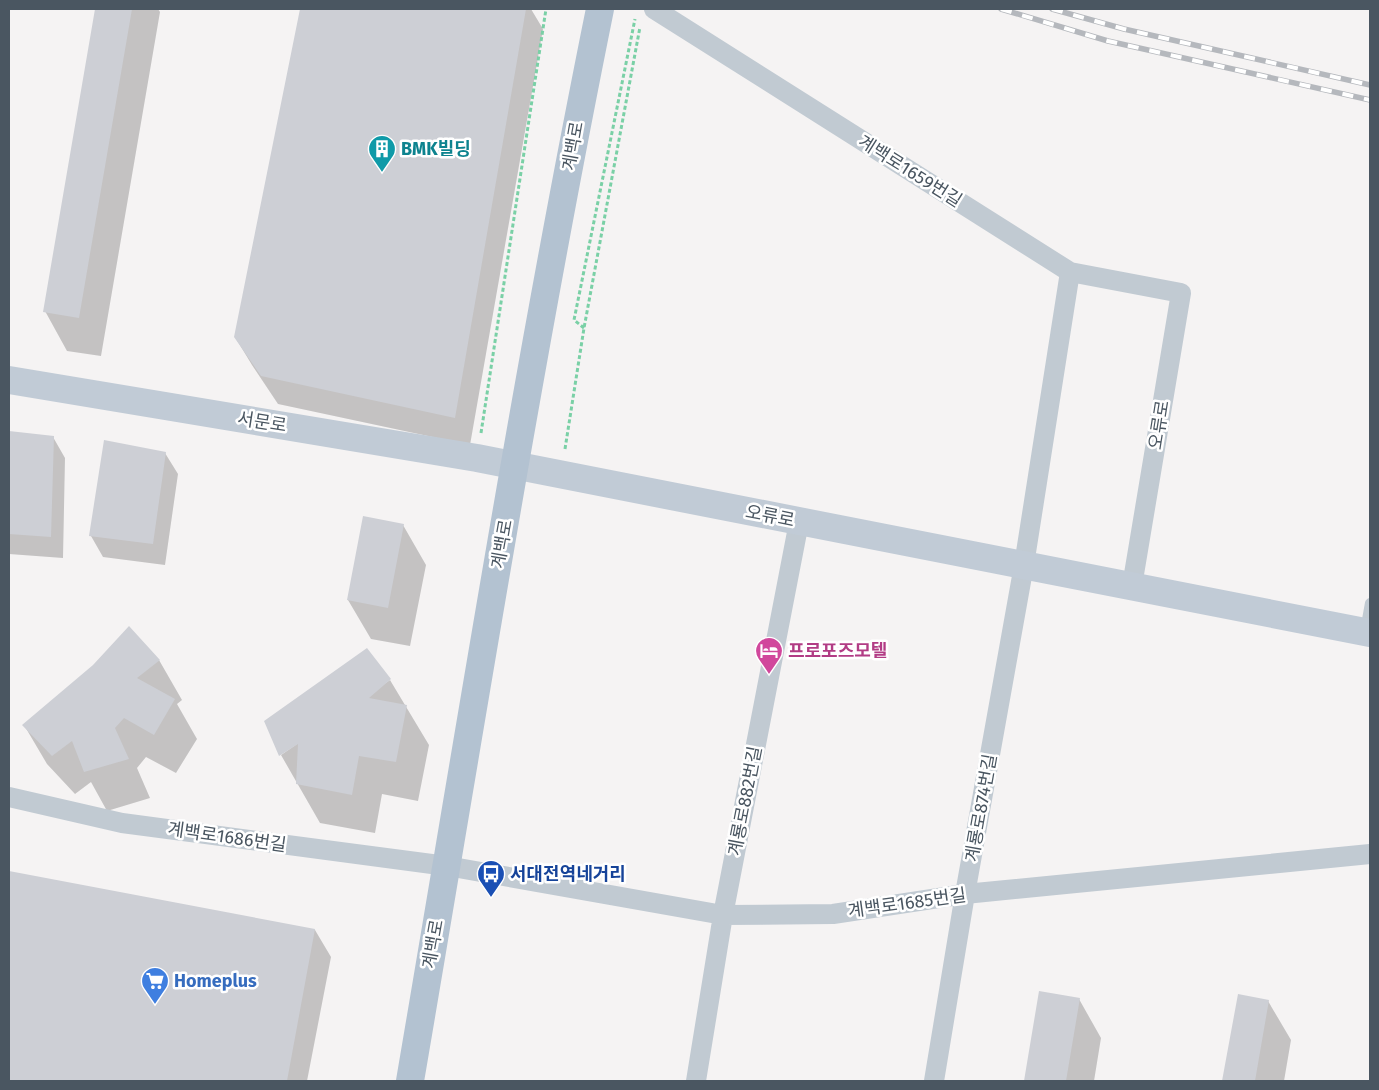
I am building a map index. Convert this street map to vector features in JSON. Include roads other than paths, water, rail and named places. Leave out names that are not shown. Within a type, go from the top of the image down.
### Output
[{"type":"main road","name":"계백로","points":[[410,1081],[515,466],[580,108],[600,9]]},
{"type":"street","name":"계백로1659번길","points":[[648,14],[1070,272],[1181,293]]},
{"type":"street","points":[[1024,566],[1070,272]]},
{"type":"street","name":"오류로","points":[[1132,586],[1181,293]]},
{"type":"street","name":"서문로","points":[[9,380],[477,458],[515,466]]},
{"type":"street","name":"오류로","points":[[515,466],[1367,632]]},
{"type":"street","name":"계룡로882번길","points":[[696,1081],[723,915],[799,522]]},
{"type":"street","name":"계룡로874번길","points":[[934,1081],[965,894],[1024,566]]},
{"type":"street","name":"계백로1686번길","points":[[9,797],[122,823],[447,866]]},
{"type":"street","name":"계백로1685번길","points":[[447,866],[723,915],[833,914],[965,894],[1370,854]]},
{"type":"lane","points":[[1367,632],[1370,603]]},
{"type":"railway","points":[[1001,9],[1108,41],[1370,100]]},
{"type":"railway","points":[[1052,9],[1124,29],[1370,85]]},
{"type":"place","name":"BMK빌딩","points":[[382,173]]},
{"type":"place","name":"프로포즈모텔","points":[[769,675]]},
{"type":"place","name":"서대전역네거리","points":[[491,898]]},
{"type":"place","name":"Homeplus","points":[[155,1005]]}]
